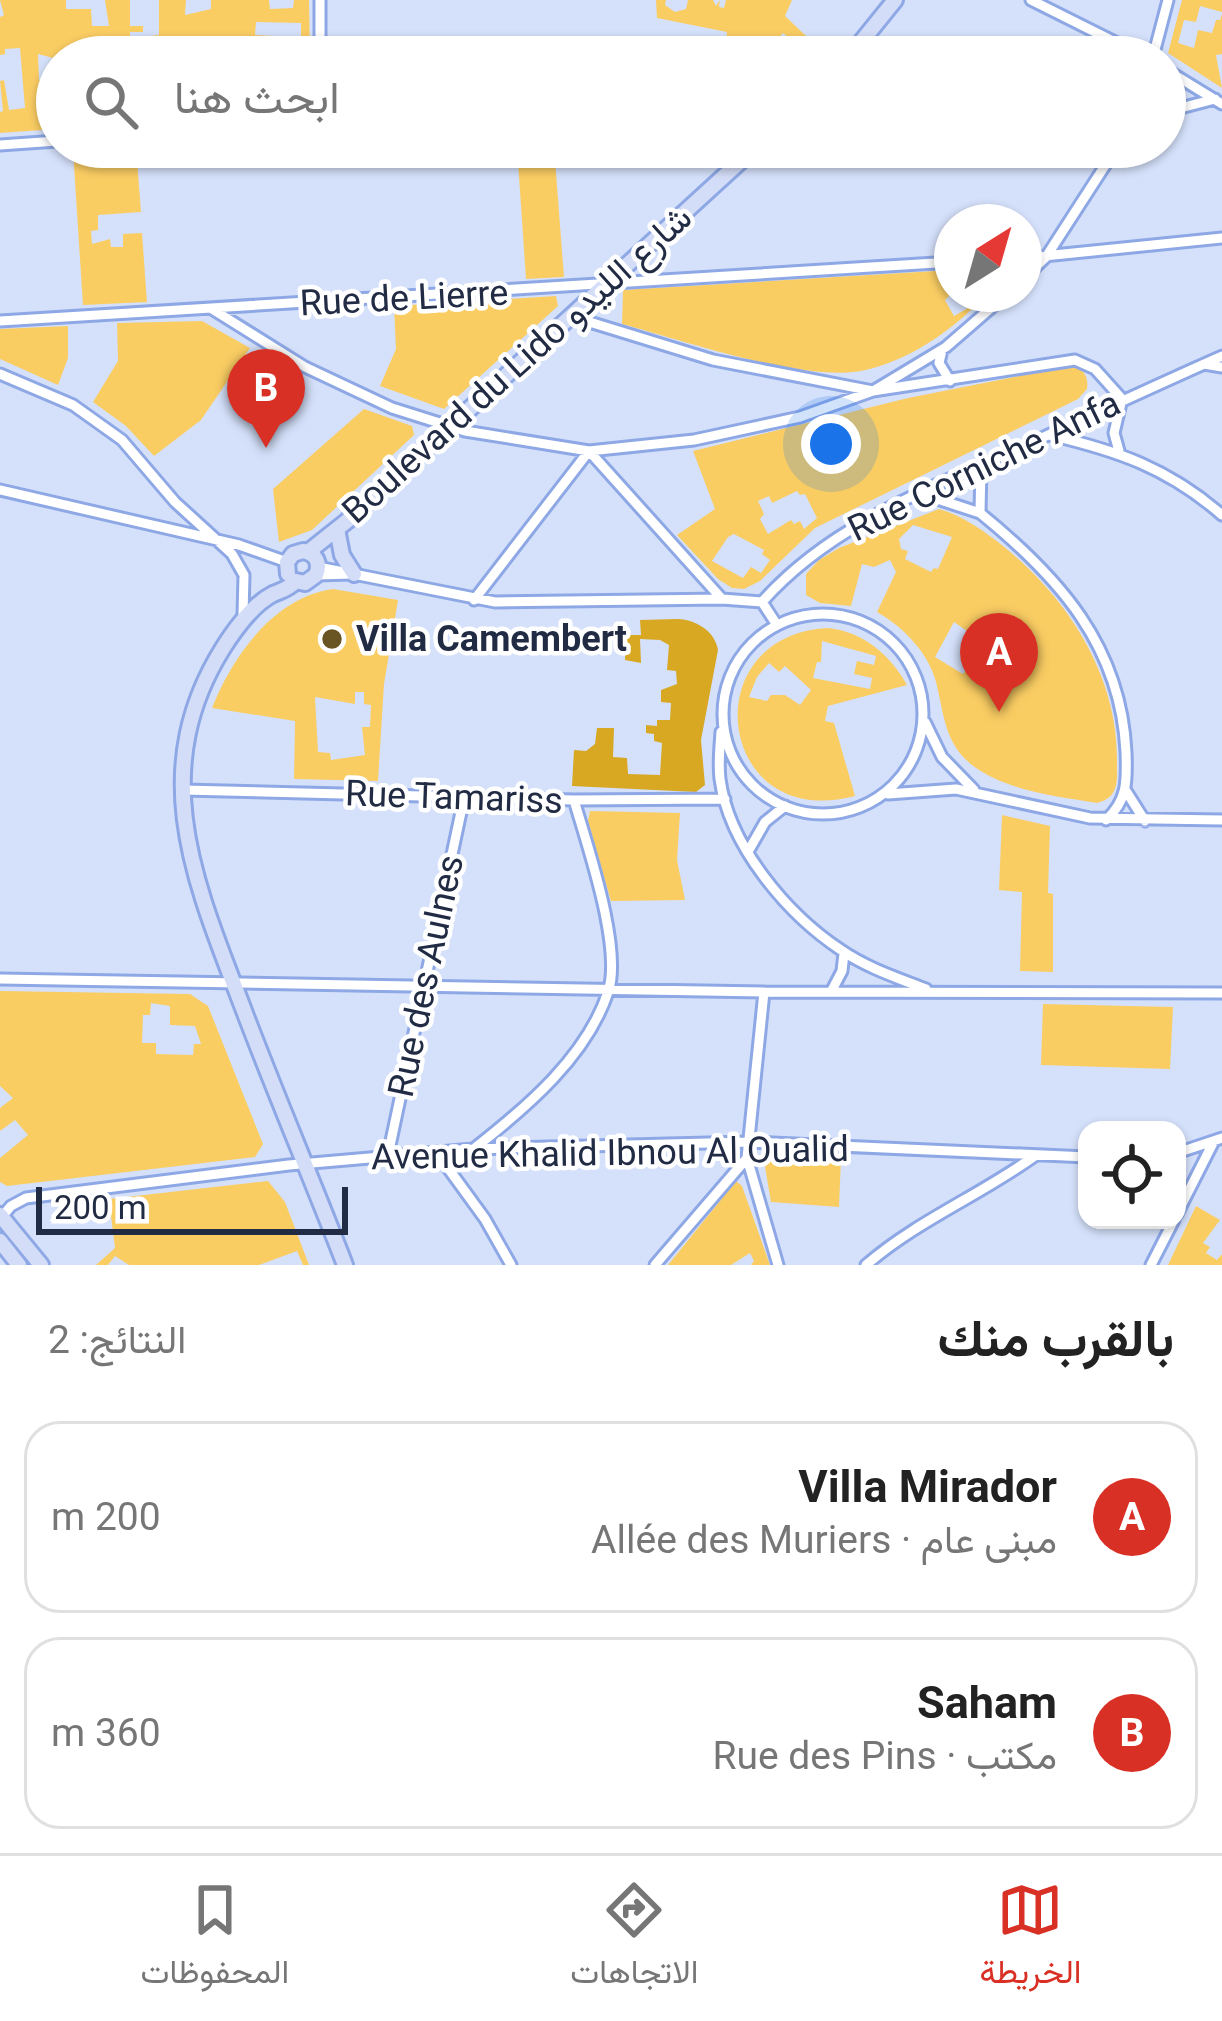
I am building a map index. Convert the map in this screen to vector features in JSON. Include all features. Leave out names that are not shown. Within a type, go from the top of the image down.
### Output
[{"type":"main road","points":[[866,36],[896,0]]},
{"type":"main road","name":"Boulevard du Lido شارع الليدو","points":[[315,563],[334,531],[733,168]]},
{"type":"main road","points":[[334,531],[353,574]]},
{"type":"main road","points":[[290,572],[309,581],[315,563],[293,554],[284,592],[275,593],[242,621],[214,663],[197,701],[185,748],[183,790],[191,865],[209,926],[345,1265]]},
{"type":"main road","points":[[0,1217],[41,1265]]},
{"type":"main road","points":[[0,1241],[19,1265]]},
{"type":"street","points":[[320,0],[320,36]]},
{"type":"street","points":[[1031,0],[1106,36]]},
{"type":"street","points":[[1156,36],[1168,0]]},
{"type":"street","points":[[1186,81],[1219,101]]},
{"type":"street","points":[[1186,108],[1219,101]]},
{"type":"street","points":[[0,145],[36,142]]},
{"type":"street","points":[[1042,261],[1103,168]]},
{"type":"street","points":[[1042,257],[1222,238]]},
{"type":"street","name":"Rue de Lierre","points":[[0,321],[934,263]]},
{"type":"street","points":[[212,309],[350,391],[449,427],[589,451],[738,432],[873,392],[1075,360],[1095,369],[1122,399],[1114,433],[1119,451]]},
{"type":"street","points":[[570,316],[713,360],[873,392],[942,350],[986,312]]},
{"type":"street","points":[[942,350],[939,363],[950,381]]},
{"type":"street","name":"Rue Corniche Anfa","points":[[762,602],[828,542],[981,465],[1222,356]]},
{"type":"street","points":[[1204,364],[1222,367]]},
{"type":"street","points":[[0,374],[73,405],[131,449],[175,502],[232,554],[244,575],[242,621]]},
{"type":"street","points":[[1049,435],[1119,451],[1176,480],[1222,515]]},
{"type":"street","points":[[589,451],[722,599]]},
{"type":"street","points":[[474,600],[589,451]]},
{"type":"street","points":[[980,513],[981,465]]},
{"type":"street","points":[[0,490],[218,541],[290,572]]},
{"type":"street","points":[[922,494],[980,513],[1063,588],[1099,642],[1120,699],[1126,791],[1145,821]]},
{"type":"street","points":[[315,563],[346,577],[353,574],[474,600],[762,602],[777,626]]},
{"type":"street","points":[[882,795],[914,758],[923,718],[920,689],[909,662],[878,631],[852,618],[823,614],[777,626],[748,648],[729,680],[719,765],[725,800],[749,850],[796,913],[844,952],[932,991]]},
{"type":"street","points":[[723,718],[728,744],[741,770],[760,791],[785,806],[812,813],[839,813],[882,795],[923,789],[974,790],[1032,807],[1106,820],[1222,820]]},
{"type":"street","points":[[923,718],[942,757],[974,790]]},
{"type":"street","name":"Rue Tamariss","points":[[183,790],[725,800]]},
{"type":"street","points":[[1106,820],[1126,791]]},
{"type":"street","name":"Rue des Aulnes","points":[[388,1155],[464,797]]},
{"type":"street","points":[[473,1149],[560,1071],[610,990],[604,916],[574,800]]},
{"type":"street","points":[[749,850],[765,822],[785,806]]},
{"type":"street","points":[[831,992],[842,971],[844,952]]},
{"type":"street","points":[[0,979],[764,992],[1222,993]]},
{"type":"street","points":[[764,992],[747,1158],[778,1265]]},
{"type":"street","points":[[1186,1150],[1218,1141]]},
{"type":"street","points":[[1186,1198],[1218,1141]]},
{"type":"street","name":"Avenue Khalid Ibnou Al Oualid","points":[[0,1217],[26,1198],[473,1149],[748,1142],[1078,1157]]},
{"type":"street","points":[[437,1153],[485,1219],[507,1264]]},
{"type":"street","points":[[866,1265],[914,1228],[1036,1155]]},
{"type":"street","points":[[656,1265],[747,1158]]},
{"type":"street","points":[[1151,1265],[1169,1229]]},
{"type":"shaded area","points":[[0,0],[66,0],[66,9],[91,9],[92,26],[109,26],[105,0],[130,0],[130,26],[143,26],[143,32],[36,36],[36,130],[0,133],[0,81],[4,80],[9,110],[25,108],[20,48],[5,49],[0,55],[0,17],[4,15]]},
{"type":"shaded area","points":[[159,0],[186,0],[185,15],[211,9],[211,0],[269,0],[270,9],[293,8],[294,0],[309,0],[310,36],[301,36],[301,23],[256,22],[255,35],[275,36],[150,36],[159,35]]},
{"type":"shaded area","points":[[656,0],[666,0],[665,5],[675,12],[686,9],[688,0],[713,0],[716,6],[720,0],[719,7],[724,8],[726,0],[792,0],[785,16],[806,36],[726,36],[727,32],[657,18]]},
{"type":"shaded area","points":[[1182,0],[1222,0],[1222,12],[1200,6],[1196,22],[1184,20],[1180,36],[1172,36]]},
{"type":"shaded area","points":[[1222,14],[1222,54],[1216,55],[1222,88],[1186,65],[1186,46],[1194,48],[1198,30],[1212,33]]},
{"type":"shaded area","points":[[74,168],[138,168],[141,212],[98,215],[98,230],[91,231],[92,244],[110,239],[111,247],[123,247],[123,234],[142,233],[147,302],[83,305]]},
{"type":"shaded area","points":[[518,168],[556,168],[564,277],[526,279]]},
{"type":"shaded area","points":[[934,271],[934,312],[954,316],[968,312],[930,342],[896,360],[836,373],[775,365],[622,324],[623,290]]},
{"type":"shaded area","points":[[556,296],[558,306],[444,409],[380,386],[396,349],[394,306]]},
{"type":"shaded area","points":[[202,321],[250,348],[201,420],[154,456],[126,426],[93,402],[118,361],[117,323]]},
{"type":"shaded area","points":[[68,326],[68,358],[58,385],[0,359],[0,329]]},
{"type":"shaded area","points":[[1069,366],[1081,370],[1087,380],[1087,389],[1078,399],[815,528],[760,581],[744,589],[718,579],[677,535],[715,509],[693,451],[908,398]],"holes":[[[797,491],[805,494],[817,518],[804,529],[800,521],[794,524],[791,520],[768,534],[758,501],[769,496],[772,503]],[[734,534],[764,550],[762,554],[770,560],[761,573],[751,567],[743,578],[712,561]]]},
{"type":"shaded area","points":[[364,409],[412,426],[414,435],[312,530],[279,542],[273,489]]},
{"type":"shaded area","points":[[939,509],[980,529],[1026,566],[1084,640],[1109,698],[1117,760],[1117,781],[1110,797],[1097,803],[1032,791],[972,765],[950,737],[936,682],[921,651],[877,612],[896,572],[890,560],[874,567],[862,564],[851,606],[820,603],[806,595],[806,574],[839,548]],"holes":[[[913,525],[952,537],[938,569],[931,572],[905,559],[908,551],[901,549],[899,539]],[[954,622],[986,644],[983,649],[997,660],[990,672],[979,666],[974,675],[966,670],[963,674],[935,657]]]},
{"type":"shaded area","points":[[333,589],[398,600],[384,684],[378,781],[294,779],[295,721],[212,708],[231,669],[258,632],[312,594]],"holes":[[[355,692],[364,692],[364,704],[371,705],[370,727],[362,727],[365,755],[331,760],[330,753],[318,752],[315,697],[355,704]]]},
{"type":"shaded area","points":[[678,619],[704,628],[718,650],[701,740],[705,785],[696,792],[572,786],[574,750],[586,751],[595,744],[597,728],[614,728],[613,757],[627,758],[628,774],[660,775],[662,743],[646,733],[646,725],[670,720],[671,703],[661,702],[661,690],[677,684],[676,671],[667,670],[669,645],[660,640],[640,639],[641,663],[625,660],[626,635],[641,635],[640,620]]},
{"type":"shaded area","points":[[827,628],[852,634],[883,654],[907,685],[828,706],[825,721],[834,723],[855,796],[809,800],[773,786],[750,761],[739,729],[740,694],[755,663],[784,639]],"holes":[[[822,641],[876,656],[874,665],[857,661],[854,674],[872,678],[870,689],[813,678],[821,662]],[[769,663],[779,672],[785,666],[811,690],[800,705],[785,695],[771,695],[767,701],[749,697]]]},
{"type":"shaded area","points":[[590,811],[680,813],[677,860],[685,900],[611,901],[588,821]]},
{"type":"shaded area","points":[[1002,815],[1050,826],[1053,972],[1020,971],[1022,892],[999,890]]},
{"type":"shaded area","points":[[0,991],[190,994],[208,1006],[263,1144],[255,1157],[7,1186],[0,1182],[0,1158],[28,1135],[15,1120],[0,1131],[0,1108],[13,1098],[0,1086]],"holes":[[[151,1003],[170,1006],[170,1025],[195,1026],[201,1044],[194,1044],[193,1055],[156,1054],[156,1043],[142,1043],[143,1015],[150,1015]]]},
{"type":"shaded area","points":[[1043,1004],[1173,1007],[1170,1069],[1041,1065]]},
{"type":"shaded area","points":[[780,1155],[841,1158],[839,1207],[771,1202],[765,1167]]},
{"type":"shaded area","points":[[268,1181],[285,1202],[309,1265],[303,1265],[297,1251],[259,1265],[129,1265],[115,1256],[108,1265],[96,1265],[115,1248],[109,1199]]},
{"type":"shaded area","points":[[736,1181],[742,1186],[770,1265],[751,1265],[750,1253],[731,1265],[668,1265]]},
{"type":"shaded area","points":[[1196,1206],[1220,1220],[1203,1243],[1210,1247],[1206,1253],[1217,1260],[1222,1254],[1222,1265],[1168,1265]]},
{"type":"place","name":"Saham","points":[[266,448]]},
{"type":"place","name":"Villa Camembert","points":[[332,639]]},
{"type":"place","name":"Villa Mirador","points":[[999,712]]}]
